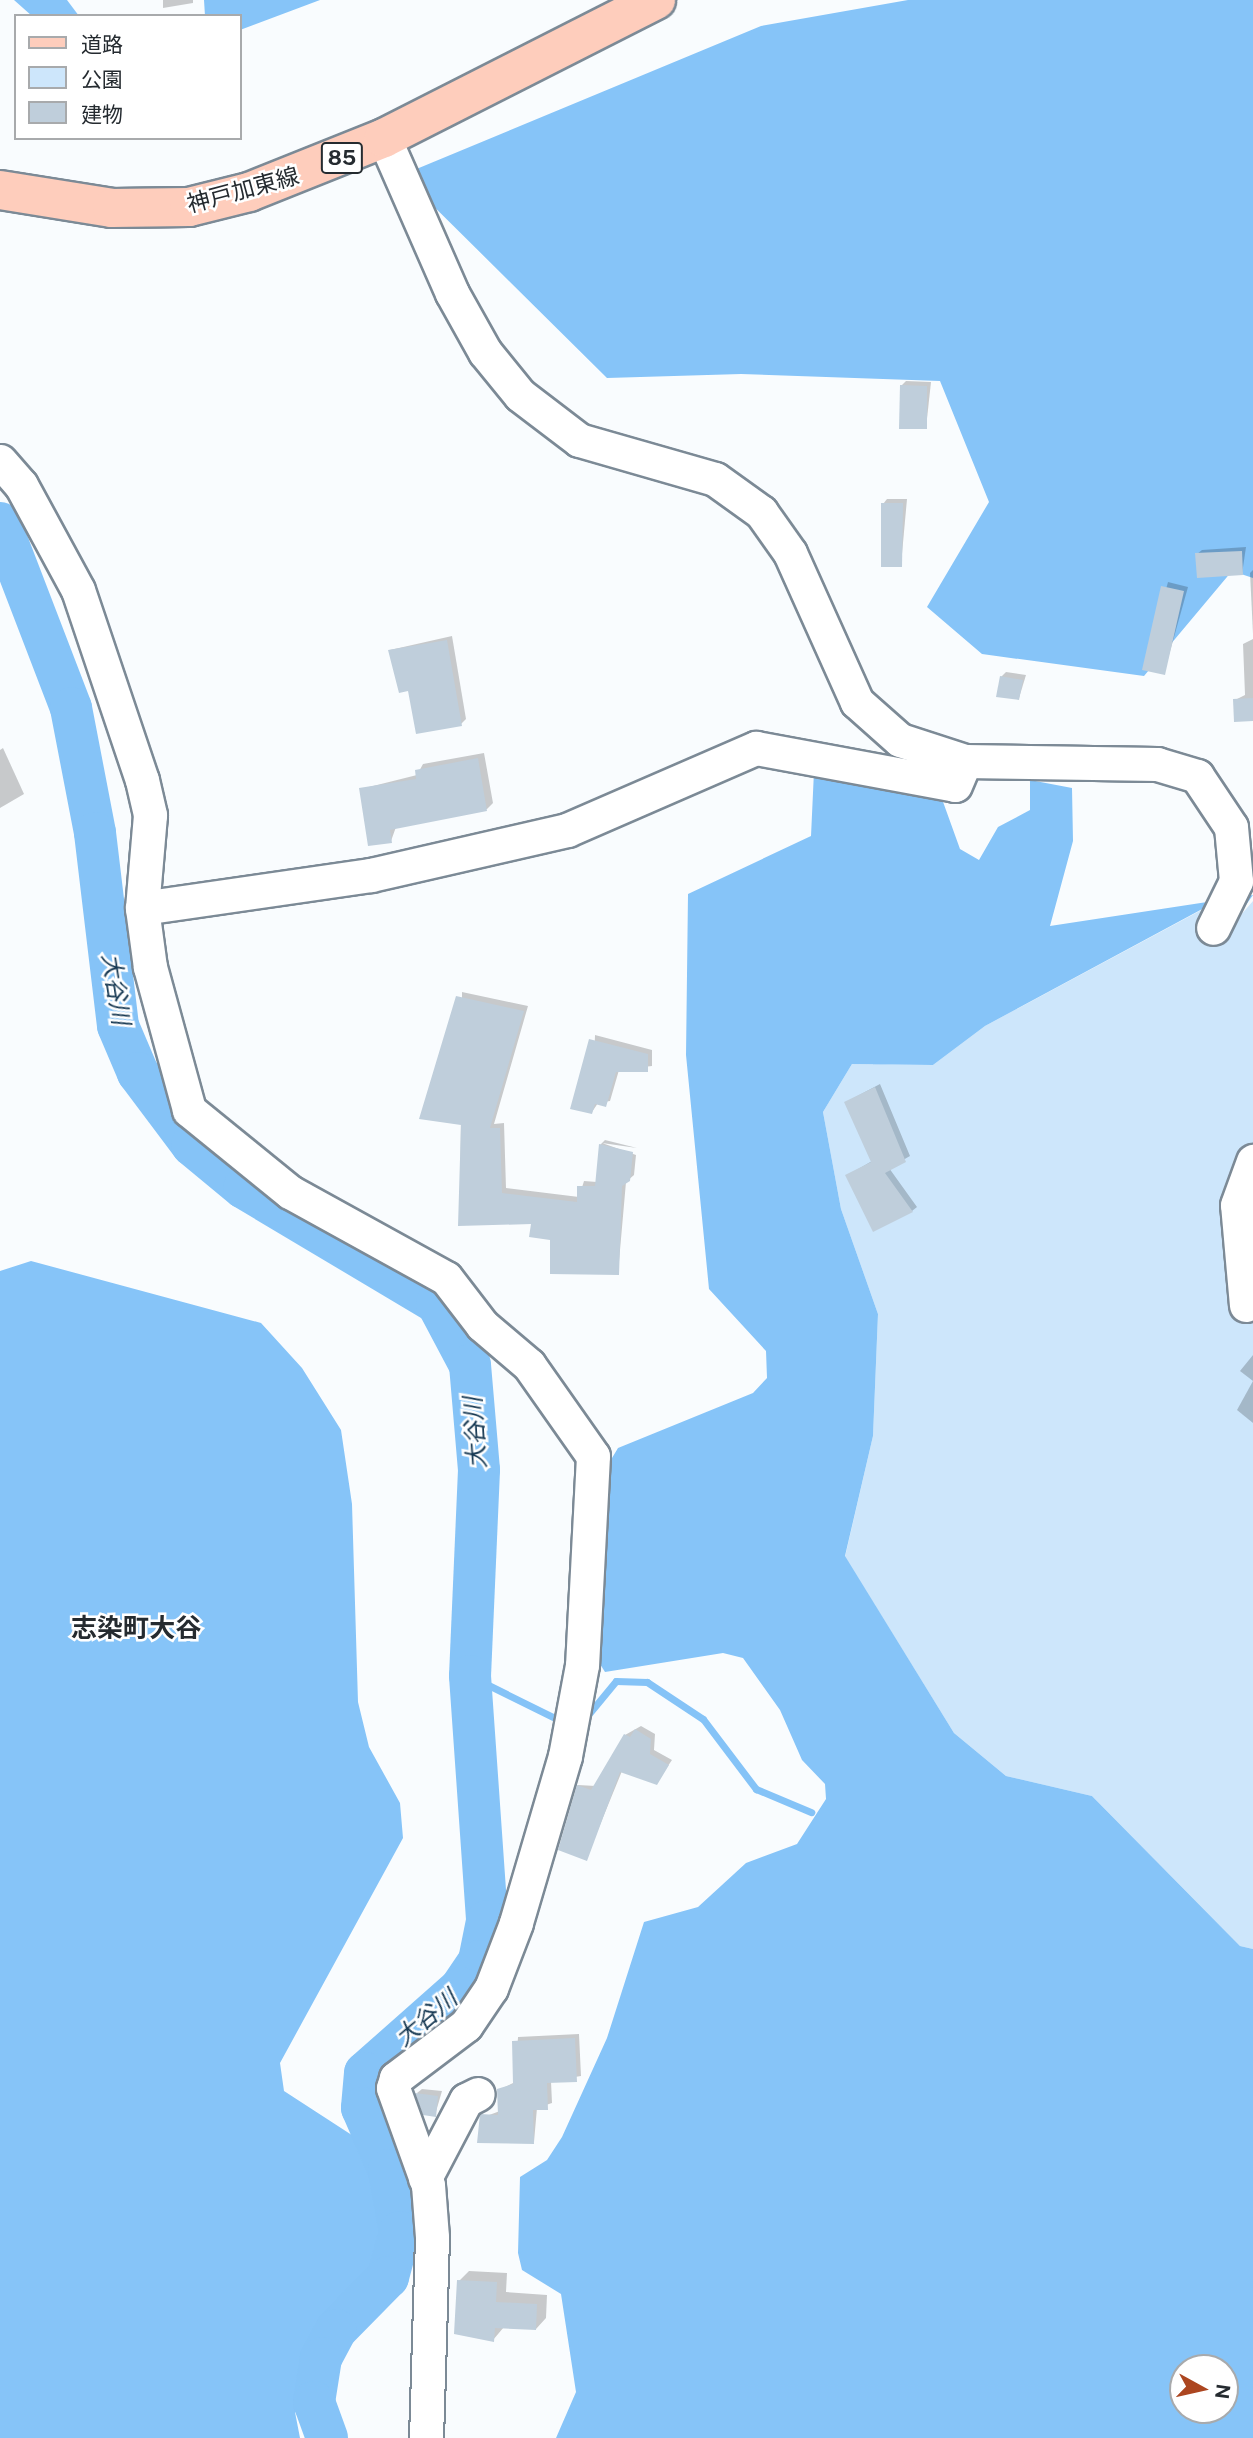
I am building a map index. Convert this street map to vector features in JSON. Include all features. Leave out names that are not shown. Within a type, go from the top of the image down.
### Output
[{"type":"main road","name":"神戸加東線","points":[[0,190],[112,208],[189,207],[312,172],[656,0]]},
{"type":"street","points":[[384,138],[452,293],[485,352],[520,396],[579,440],[715,478],[761,512],[790,553],[857,702],[900,740],[965,761],[1157,764],[1197,776],[1231,827],[1236,881],[1213,928]]},
{"type":"street","points":[[0,460],[21,485],[78,590],[142,780],[150,815],[142,908],[174,1068],[189,1110],[290,1192],[446,1278],[482,1325],[529,1365],[593,1456],[582,1665],[565,1756],[516,1923],[491,1988],[467,2025],[396,2078],[393,2088],[425,2178],[432,2237],[426,2438]]},
{"type":"street","points":[[142,908],[371,875],[566,830],[756,748],[955,785],[965,761]]},
{"type":"street","points":[[1246,1305],[1237,1205],[1253,1161]]},
{"type":"street","points":[[425,2178],[466,2101],[478,2094]]},
{"type":"green space","points":[[1253,901],[1253,1949],[1240,1946],[1092,1796],[1006,1776],[954,1733],[845,1557],[873,1436],[878,1314],[841,1209],[823,1112],[852,1064],[933,1065],[985,1026],[1207,907],[1226,932]]},
{"type":"shaded area","points":[[14,0],[67,0],[78,14],[30,14]]},
{"type":"shaded area","points":[[204,0],[320,0],[242,29],[242,14],[205,14]]},
{"type":"shaded area","points":[[908,0],[1253,0],[1253,578],[1232,571],[1144,676],[982,654],[927,607],[989,502],[940,381],[741,374],[607,378],[402,175],[761,26]]},
{"type":"shaded area","points":[[814,771],[942,799],[960,849],[979,860],[998,827],[1030,810],[1030,780],[1072,788],[1073,841],[1050,926],[1253,895],[1226,933],[1206,907],[985,1026],[933,1065],[852,1064],[823,1112],[841,1209],[878,1314],[873,1436],[845,1556],[954,1733],[1006,1776],[1092,1796],[1240,1946],[1253,1949],[1253,2438],[556,2438],[576,2392],[561,2294],[522,2270],[518,2253],[520,2177],[547,2160],[562,2137],[607,2038],[644,1922],[698,1907],[746,1863],[797,1844],[826,1799],[825,1784],[802,1760],[780,1710],[743,1658],[723,1653],[605,1672],[595,1656],[609,1463],[618,1448],[753,1393],[767,1378],[766,1351],[709,1289],[686,1055],[688,894],[811,836]]},
{"type":"shaded area","points":[[31,1261],[261,1323],[302,1368],[341,1430],[352,1504],[358,1702],[369,1747],[400,1803],[403,1838],[280,2063],[284,2091],[361,2141],[385,2197],[390,2227],[387,2247],[365,2286],[322,2322],[303,2356],[295,2412],[300,2438],[0,2438],[0,1271]]},
{"type":"building","points":[[900,385],[927,386],[927,429],[899,429]]},
{"type":"building","points":[[881,503],[903,503],[902,567],[881,567]]},
{"type":"building","points":[[1242,551],[1243,575],[1197,578],[1195,553]]},
{"type":"building","points":[[1161,586],[1184,591],[1165,675],[1142,670]]},
{"type":"building","points":[[447,640],[462,726],[416,734],[408,691],[399,693],[388,650]]},
{"type":"building","points":[[1000,676],[1023,680],[1019,700],[996,697]]},
{"type":"building","points":[[1253,698],[1253,721],[1234,722],[1233,699]]},
{"type":"building","points":[[478,758],[487,811],[390,830],[392,843],[368,846],[359,788],[416,779],[415,770]]},
{"type":"building","points":[[456,996],[524,1011],[490,1128],[500,1128],[502,1193],[577,1202],[577,1186],[595,1186],[599,1144],[633,1152],[630,1181],[622,1186],[619,1275],[550,1274],[550,1240],[529,1237],[531,1224],[458,1226],[461,1125],[419,1119]]},
{"type":"building","points":[[589,1039],[648,1054],[648,1072],[616,1072],[606,1107],[595,1104],[592,1114],[570,1109]]},
{"type":"building","points":[[875,1087],[906,1162],[885,1173],[913,1212],[873,1232],[845,1175],[871,1162],[844,1102]]},
{"type":"building","points":[[635,1729],[651,1739],[650,1754],[669,1765],[657,1785],[620,1772],[587,1861],[558,1850],[577,1785],[591,1790],[624,1734],[630,1737]]},
{"type":"building","points":[[575,2038],[577,2082],[547,2083],[548,2110],[533,2110],[534,2144],[477,2143],[480,2114],[498,2115],[497,2089],[513,2084],[512,2041]]},
{"type":"building","points":[[415,2093],[438,2096],[436,2117],[423,2115]]},
{"type":"building","points":[[457,2280],[497,2282],[496,2302],[537,2304],[536,2330],[495,2328],[494,2342],[454,2334]]},
{"type":"waterway","name":"大谷川","points":[[0,523],[71,708],[95,833],[118,1026],[138,1073],[192,1145],[244,1188],[437,1303],[470,1365],[479,1470],[470,1676],[487,1921],[479,1961],[461,1988],[365,2073],[362,2108],[389,2170],[400,2232],[388,2277],[336,2330],[321,2358],[314,2402],[327,2438]]},
{"type":"waterway","points":[[470,1676],[563,1722]]},
{"type":"waterway","points":[[587,1716],[616,1681],[647,1682],[703,1719],[756,1789],[811,1812]]},
{"type":"district","name":"志染町大谷","points":[[136,1628]]}]
